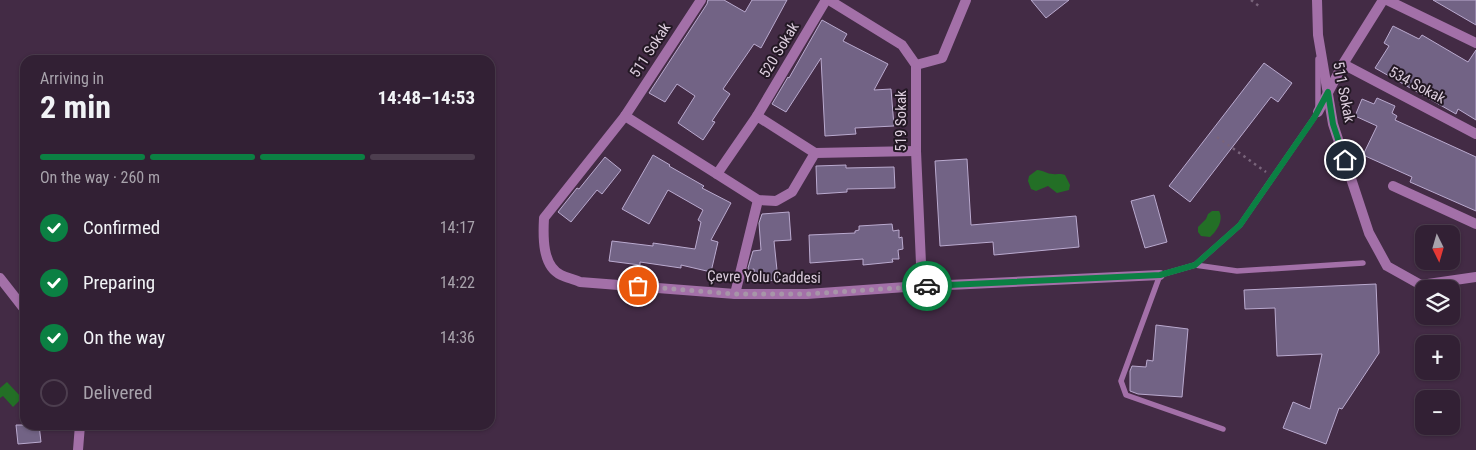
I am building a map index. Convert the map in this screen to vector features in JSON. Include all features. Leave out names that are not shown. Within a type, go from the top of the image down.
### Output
[{"type":"street","name":"511 Sokak","points":[[625,116],[701,0]]},
{"type":"street","points":[[828,0],[902,45],[916,65],[942,58],[966,0]]},
{"type":"street","name":"520 Sokak","points":[[717,174],[756,116],[828,0]]},
{"type":"street","name":"511 Sokak","points":[[1317,0],[1318,35],[1333,124],[1369,233],[1387,266],[1421,285],[1476,277]]},
{"type":"street","points":[[1318,112],[1343,64],[1385,0],[1476,43]]},
{"type":"street","name":"534 Sokak","points":[[1343,64],[1476,134]]},
{"type":"street","name":"519 Sokak","points":[[916,65],[916,151],[922,286]]},
{"type":"street","points":[[625,116],[758,200],[776,200],[792,192],[815,153]]},
{"type":"street","name":"Çevre Yolu Caddesi","points":[[625,116],[544,218],[543,239],[548,261],[559,274],[580,282],[735,294],[807,294],[922,286],[1160,275]]},
{"type":"street","points":[[756,116],[815,153],[916,151]]},
{"type":"street","points":[[1393,186],[1476,224]]},
{"type":"street","points":[[735,294],[758,200]]},
{"type":"street","points":[[0,278],[20,304]]},
{"type":"street","points":[[78,450],[80,430]]},
{"type":"lane","points":[[1195,265],[1240,225],[1318,112],[1318,35]]},
{"type":"lane","points":[[1223,428],[1126,396],[1121,380],[1160,275],[1195,265],[1237,271],[1363,263]]},
{"type":"path","points":[[1251,0],[1258,6]]},
{"type":"path","points":[[1217,137],[1273,177]]},
{"type":"shaded area","points":[[1037,170],[1065,175],[1070,185],[1069,190],[1057,193],[1048,186],[1036,191],[1031,189],[1028,181],[1029,176]]},
{"type":"shaded area","points":[[1212,211],[1219,211],[1221,218],[1219,225],[1210,237],[1201,236],[1198,232],[1198,227]]},
{"type":"shaded area","points":[[7,382],[20,396],[20,400],[13,407],[3,396],[0,398],[0,388]]},
{"type":"building","points":[[708,0],[724,0],[745,12],[752,0],[787,0],[761,48],[754,44],[723,89],[730,94],[712,121],[715,122],[703,140],[678,123],[695,96],[677,84],[665,102],[649,93]]},
{"type":"building","points":[[1031,0],[1069,0],[1046,18]]},
{"type":"building","points":[[1433,0],[1476,0],[1476,25]]},
{"type":"building","points":[[822,20],[847,34],[843,41],[888,64],[874,90],[891,89],[894,126],[855,128],[856,134],[825,136],[821,58],[786,112],[772,104]]},
{"type":"building","points":[[1393,26],[1419,39],[1422,35],[1468,62],[1476,50],[1476,120],[1458,109],[1456,114],[1375,68],[1389,46],[1384,43]]},
{"type":"building","points":[[1264,63],[1292,83],[1278,102],[1271,97],[1190,202],[1169,186]]},
{"type":"building","points":[[1377,98],[1395,106],[1392,113],[1397,116],[1395,120],[1476,157],[1476,211],[1410,182],[1412,177],[1363,155],[1377,126],[1355,116],[1362,99],[1374,104]]},
{"type":"building","points":[[653,155],[704,186],[702,188],[731,203],[711,240],[718,242],[711,272],[681,265],[681,268],[640,262],[640,265],[609,261],[612,241],[653,246],[653,243],[695,249],[701,222],[698,220],[703,210],[668,190],[649,224],[622,209]]},
{"type":"building","points":[[605,157],[621,170],[602,194],[597,190],[571,222],[558,212]]},
{"type":"building","points":[[967,159],[971,225],[1076,216],[1079,247],[994,255],[993,242],[940,246],[935,161]]},
{"type":"building","points":[[846,165],[846,168],[894,167],[895,188],[847,189],[847,192],[817,194],[816,166]]},
{"type":"building","points":[[1154,195],[1167,242],[1145,248],[1131,201]]},
{"type":"building","points":[[789,212],[791,240],[774,241],[778,280],[755,282],[754,269],[749,270],[748,268],[753,251],[761,250],[759,223],[762,214]]},
{"type":"building","points":[[892,224],[893,231],[899,230],[899,238],[902,237],[903,249],[898,250],[899,259],[892,259],[893,262],[863,265],[863,259],[810,263],[809,235],[855,233],[855,231],[859,230],[859,226]]},
{"type":"building","points":[[1376,284],[1379,353],[1342,409],[1339,408],[1326,444],[1283,428],[1293,402],[1310,409],[1322,354],[1277,356],[1275,308],[1245,309],[1244,290]]},
{"type":"building","points":[[1156,325],[1188,329],[1182,397],[1138,394],[1130,391],[1130,371],[1132,366],[1146,367],[1147,360],[1153,361]]},
{"type":"building","points":[[16,425],[20,425],[20,430],[40,430],[41,442],[18,444]]},
{"type":"way so far","points":[[638,286],[735,294],[807,294],[927,286]]},
{"type":"route","points":[[927,286],[1160,275],[1195,265],[1240,225],[1318,112],[1328,92],[1333,124],[1345,160]]}]
